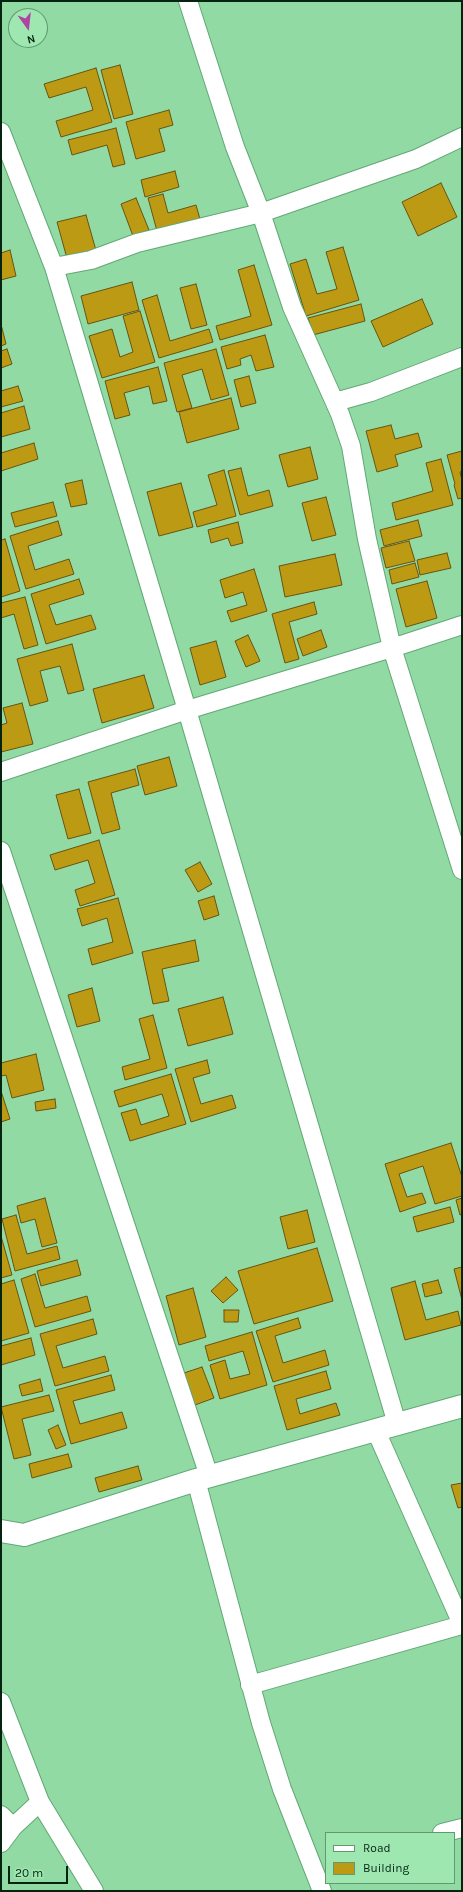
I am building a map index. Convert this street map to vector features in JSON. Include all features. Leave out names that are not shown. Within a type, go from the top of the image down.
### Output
[{"type":"street","points":[[188,1],[235,147],[260,213],[292,307],[335,402],[351,446],[367,539],[392,648],[462,870]]},
{"type":"street","points":[[1,132],[54,267],[187,710],[397,1424]]},
{"type":"street","points":[[54,267],[91,260],[137,243],[260,213],[416,159],[462,137]]},
{"type":"street","points":[[335,402],[371,392],[462,358]]},
{"type":"street","points":[[1,772],[187,710],[392,648],[462,625]]},
{"type":"street","points":[[1,851],[203,1478],[250,1685],[282,1789],[320,1868],[322,1891]]},
{"type":"street","points":[[1,1531],[24,1535],[203,1478],[462,1406]]},
{"type":"street","points":[[250,1685],[462,1625],[376,1431]]},
{"type":"street","points":[[1,1702],[40,1802],[94,1891]]},
{"type":"street","points":[[1,1843],[7,1821],[40,1802]]},
{"type":"street","points":[[446,1832],[462,1828]]},
{"type":"building","points":[[120,65],[133,114],[114,119],[101,70]]},
{"type":"building","points":[[96,68],[112,122],[61,137],[56,121],[93,110],[86,87],[49,98],[44,84]]},
{"type":"building","points":[[169,110],[173,125],[159,129],[165,151],[136,159],[126,122]]},
{"type":"building","points":[[116,128],[125,164],[113,167],[107,145],[72,155],[68,140]]},
{"type":"building","points":[[175,171],[179,187],[145,197],[141,180]]},
{"type":"building","points":[[441,183],[457,217],[418,236],[402,202]]},
{"type":"building","points":[[163,194],[168,213],[196,205],[200,219],[157,231],[148,198]]},
{"type":"building","points":[[136,198],[149,230],[133,236],[121,204]]},
{"type":"building","points":[[86,215],[97,254],[68,262],[57,222]]},
{"type":"building","points":[[343,247],[359,300],[306,316],[290,264],[306,259],[317,294],[337,289],[326,252]]},
{"type":"building","points":[[10,250],[16,276],[1,280],[1,253]]},
{"type":"building","points":[[254,265],[272,325],[220,340],[216,326],[251,316],[238,270]]},
{"type":"building","points":[[132,282],[139,310],[88,324],[81,296]]},
{"type":"building","points":[[196,284],[207,325],[191,329],[180,288]]},
{"type":"building","points":[[157,295],[170,341],[209,329],[213,342],[159,358],[142,300]]},
{"type":"building","points":[[422,299],[433,324],[383,347],[371,321]]},
{"type":"building","points":[[361,304],[365,321],[313,335],[308,318]]},
{"type":"building","points":[[140,311],[155,362],[102,378],[89,336],[112,329],[120,357],[133,352],[123,316]]},
{"type":"building","points":[[2,328],[6,344],[1,346],[1,329]]},
{"type":"building","points":[[265,335],[274,367],[256,371],[251,355],[240,359],[241,365],[227,369],[221,347]]},
{"type":"building","points":[[7,349],[12,364],[1,368],[1,351]]},
{"type":"building","points":[[216,349],[229,395],[211,400],[202,369],[182,375],[192,408],[177,412],[164,363]]},
{"type":"building","points":[[158,367],[167,401],[153,404],[149,386],[124,393],[130,415],[115,419],[105,381]]},
{"type":"building","points":[[249,376],[256,403],[241,407],[234,380]]},
{"type":"building","points":[[18,386],[23,401],[1,407],[1,391]]},
{"type":"building","points":[[231,398],[239,429],[187,443],[179,412]]},
{"type":"building","points":[[24,406],[30,429],[1,437],[1,413]]},
{"type":"building","points":[[391,425],[395,439],[418,433],[422,447],[395,455],[398,466],[377,472],[366,431]]},
{"type":"building","points":[[34,443],[38,459],[1,471],[1,453]]},
{"type":"building","points":[[310,447],[318,479],[288,487],[279,455]]},
{"type":"building","points":[[462,451],[462,471],[460,472],[462,480],[462,498],[458,499],[447,455]]},
{"type":"building","points":[[441,459],[453,505],[396,520],[392,503],[433,491],[426,463]]},
{"type":"building","points":[[241,468],[248,496],[269,490],[273,506],[240,515],[228,471]]},
{"type":"building","points":[[224,470],[236,516],[197,527],[193,512],[217,505],[208,475]]},
{"type":"building","points":[[82,480],[87,504],[71,507],[65,484]]},
{"type":"building","points":[[181,483],[193,527],[159,536],[147,492]]},
{"type":"building","points":[[326,497],[336,535],[312,541],[302,503]]},
{"type":"building","points":[[53,502],[57,516],[15,527],[11,513]]},
{"type":"building","points":[[418,520],[422,536],[384,546],[380,530]]},
{"type":"building","points":[[58,521],[62,535],[28,546],[35,570],[69,559],[74,574],[26,589],[10,536]]},
{"type":"building","points":[[238,522],[243,543],[231,546],[228,538],[211,543],[208,530]]},
{"type":"building","points":[[5,539],[20,591],[1,597],[1,540]]},
{"type":"building","points":[[409,541],[415,561],[386,568],[381,548]]},
{"type":"building","points":[[447,553],[451,568],[420,575],[417,560]]},
{"type":"building","points":[[335,554],[342,585],[285,597],[279,566]]},
{"type":"building","points":[[415,563],[419,577],[392,584],[389,570]]},
{"type":"building","points":[[254,569],[267,611],[231,622],[227,611],[247,605],[243,592],[225,598],[220,580]]},
{"type":"building","points":[[79,579],[84,594],[49,605],[56,625],[91,615],[96,629],[46,644],[31,594]]},
{"type":"building","points":[[427,581],[437,618],[406,627],[396,589]]},
{"type":"building","points":[[25,597],[38,645],[24,649],[14,614],[1,618],[1,603]]},
{"type":"building","points":[[314,602],[317,614],[289,622],[299,659],[285,663],[272,614]]},
{"type":"building","points":[[321,630],[327,647],[303,656],[297,639]]},
{"type":"building","points":[[248,635],[260,661],[246,667],[235,641]]},
{"type":"building","points":[[216,641],[226,677],[200,685],[190,648]]},
{"type":"building","points":[[72,644],[84,690],[68,694],[60,666],[40,671],[48,701],[30,706],[17,659]]},
{"type":"building","points":[[144,675],[154,708],[102,723],[93,689]]},
{"type":"building","points":[[22,703],[33,744],[1,752],[1,725],[7,723],[3,708]]},
{"type":"building","points":[[169,757],[177,786],[145,795],[137,766]]},
{"type":"building","points":[[135,769],[139,785],[111,793],[120,829],[102,834],[88,782]]},
{"type":"building","points":[[79,789],[91,833],[68,839],[56,795]]},
{"type":"building","points":[[99,840],[115,895],[80,906],[75,890],[95,883],[88,860],[55,870],[50,855]]},
{"type":"building","points":[[200,862],[212,884],[198,892],[185,870]]},
{"type":"building","points":[[214,896],[219,915],[204,920],[198,901]]},
{"type":"building","points":[[118,898],[133,953],[92,965],[88,949],[113,942],[107,918],[82,926],[77,909]]},
{"type":"building","points":[[195,940],[199,961],[162,969],[169,1001],[153,1004],[142,952]]},
{"type":"building","points":[[92,988],[100,1021],[77,1027],[68,995]]},
{"type":"building","points":[[223,997],[233,1034],[188,1046],[178,1009]]},
{"type":"building","points":[[153,1015],[167,1068],[125,1080],[122,1067],[150,1059],[139,1019]]},
{"type":"building","points":[[36,1054],[44,1090],[12,1098],[6,1075],[1,1076],[1,1063]]},
{"type":"building","points":[[207,1060],[210,1073],[193,1078],[201,1104],[232,1095],[236,1108],[191,1122],[175,1069]]},
{"type":"building","points":[[171,1074],[186,1124],[130,1141],[121,1113],[136,1109],[141,1125],[169,1116],[162,1094],[119,1107],[114,1091]]},
{"type":"building","points":[[1,1091],[10,1119],[1,1122]]},
{"type":"building","points":[[55,1099],[56,1108],[36,1111],[35,1102]]},
{"type":"building","points":[[451,1143],[462,1177],[462,1196],[435,1204],[423,1166],[399,1174],[407,1197],[422,1193],[426,1203],[400,1212],[385,1164]]},
{"type":"building","points":[[45,1198],[57,1243],[42,1247],[35,1219],[21,1223],[17,1206]]},
{"type":"building","points":[[462,1198],[462,1214],[460,1215],[456,1200]]},
{"type":"building","points":[[450,1207],[454,1222],[417,1232],[413,1217]]},
{"type":"building","points":[[307,1210],[315,1242],[288,1249],[280,1217]]},
{"type":"building","points":[[16,1215],[27,1254],[57,1246],[60,1259],[15,1271],[2,1219]]},
{"type":"building","points":[[1,1236],[12,1275],[1,1278]]},
{"type":"building","points":[[317,1248],[333,1301],[254,1324],[238,1271]]},
{"type":"building","points":[[77,1260],[81,1275],[41,1286],[37,1271]]},
{"type":"building","points":[[462,1267],[462,1300],[454,1269]]},
{"type":"building","points":[[35,1274],[45,1308],[87,1296],[91,1311],[35,1327],[21,1279]]},
{"type":"building","points":[[226,1277],[238,1290],[223,1303],[211,1291]]},
{"type":"building","points":[[14,1280],[29,1333],[1,1341],[1,1284]]},
{"type":"building","points":[[438,1280],[442,1293],[425,1297],[422,1284]]},
{"type":"building","points":[[415,1281],[426,1320],[458,1311],[461,1325],[405,1340],[391,1288]]},
{"type":"building","points":[[193,1288],[206,1337],[179,1345],[166,1296]]},
{"type":"building","points":[[224,1310],[239,1310],[238,1322],[224,1322]]},
{"type":"building","points":[[298,1318],[301,1328],[275,1336],[283,1363],[325,1350],[329,1365],[273,1382],[256,1331]]},
{"type":"building","points":[[93,1319],[97,1334],[56,1346],[63,1368],[105,1356],[109,1371],[55,1386],[40,1334]]},
{"type":"building","points":[[252,1332],[267,1385],[220,1399],[210,1365],[225,1360],[230,1379],[250,1374],[243,1351],[209,1361],[205,1346]]},
{"type":"building","points":[[31,1338],[35,1355],[1,1365],[1,1346]]},
{"type":"building","points":[[202,1367],[214,1398],[195,1405],[184,1373]]},
{"type":"building","points":[[326,1371],[331,1389],[296,1399],[300,1414],[336,1403],[340,1415],[287,1430],[274,1386]]},
{"type":"building","points":[[111,1375],[115,1390],[73,1401],[80,1424],[122,1412],[127,1428],[71,1444],[56,1390]]},
{"type":"building","points":[[40,1379],[43,1391],[22,1396],[19,1385]]},
{"type":"building","points":[[49,1395],[54,1411],[22,1419],[31,1455],[14,1459],[1,1407]]},
{"type":"building","points":[[58,1425],[66,1445],[56,1449],[48,1430]]},
{"type":"building","points":[[68,1454],[72,1467],[32,1478],[29,1464]]},
{"type":"building","points":[[138,1466],[142,1480],[99,1492],[95,1478]]},
{"type":"building","points":[[462,1483],[462,1507],[458,1508],[451,1485]]}]
